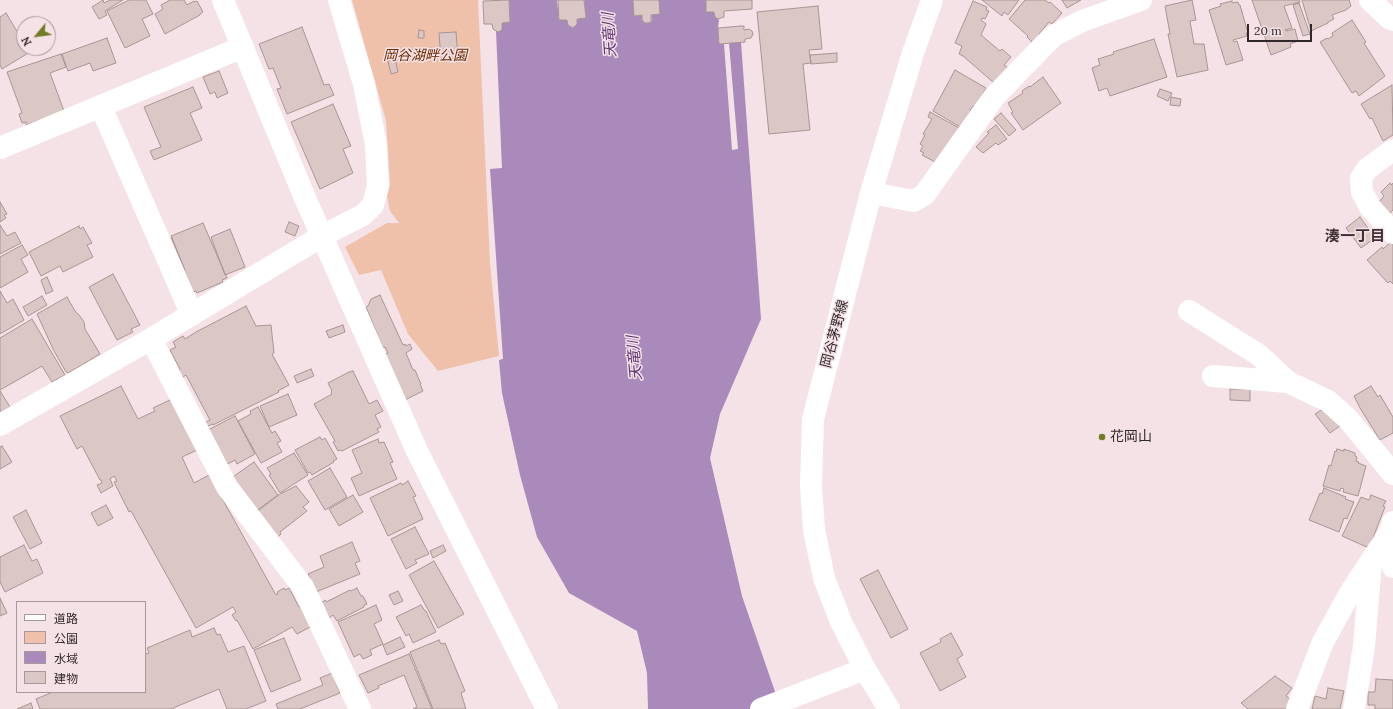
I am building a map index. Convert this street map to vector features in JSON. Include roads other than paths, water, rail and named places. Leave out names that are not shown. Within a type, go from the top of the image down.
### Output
[{"type":"street","points":[[223,0],[304,198],[417,451],[547,709]]},
{"type":"street","points":[[0,425],[192,315],[322,236],[363,215],[374,205],[378,186],[376,145],[366,92],[338,0]]},
{"type":"street","name":"岡谷茅野線","points":[[889,709],[865,669],[841,622],[824,578],[814,530],[811,486],[813,419],[871,193],[913,53],[932,0]]},
{"type":"street","points":[[871,193],[914,201],[924,194],[994,96],[1052,36],[1082,21],[1141,0]]},
{"type":"street","points":[[1370,0],[1393,20]]},
{"type":"street","points":[[0,148],[243,48]]},
{"type":"street","points":[[101,107],[192,315]]},
{"type":"street","points":[[1393,150],[1367,169],[1361,178],[1362,192],[1370,207],[1393,233]]},
{"type":"street","points":[[1190,311],[1259,355],[1288,382],[1328,401],[1348,419],[1393,474]]},
{"type":"street","points":[[151,339],[227,487],[303,587],[360,709]]},
{"type":"street","points":[[1213,376],[1288,382]]},
{"type":"street","points":[[1298,709],[1323,642],[1350,593],[1392,527]]},
{"type":"street","points":[[1392,527],[1393,567]]},
{"type":"street","points":[[1354,709],[1364,646],[1372,558]]},
{"type":"street","points":[[761,709],[865,669]]},
{"type":"water","name":"天竜川","points":[[509,0],[557,0],[559,20],[567,20],[568,25],[573,28],[577,24],[577,19],[586,18],[584,0],[633,0],[634,16],[642,15],[643,22],[650,23],[652,20],[651,15],[659,0],[706,0],[706,12],[714,12],[715,17],[719,20],[719,44],[724,44],[732,150],[738,149],[729,43],[741,42],[761,319],[720,414],[710,458],[742,596],[781,709],[648,709],[647,673],[637,631],[569,593],[537,537],[520,475],[502,393],[499,360],[503,359],[490,169],[502,168],[496,31],[502,27],[502,23],[510,22]]},
{"type":"place","name":"花岡山","points":[[1102,437]]},
{"type":"district","name":"湊一丁目","points":[[1355,237]]},
{"type":"park label","name":"岡谷湖畔公園","points":[[425,56]]}]
